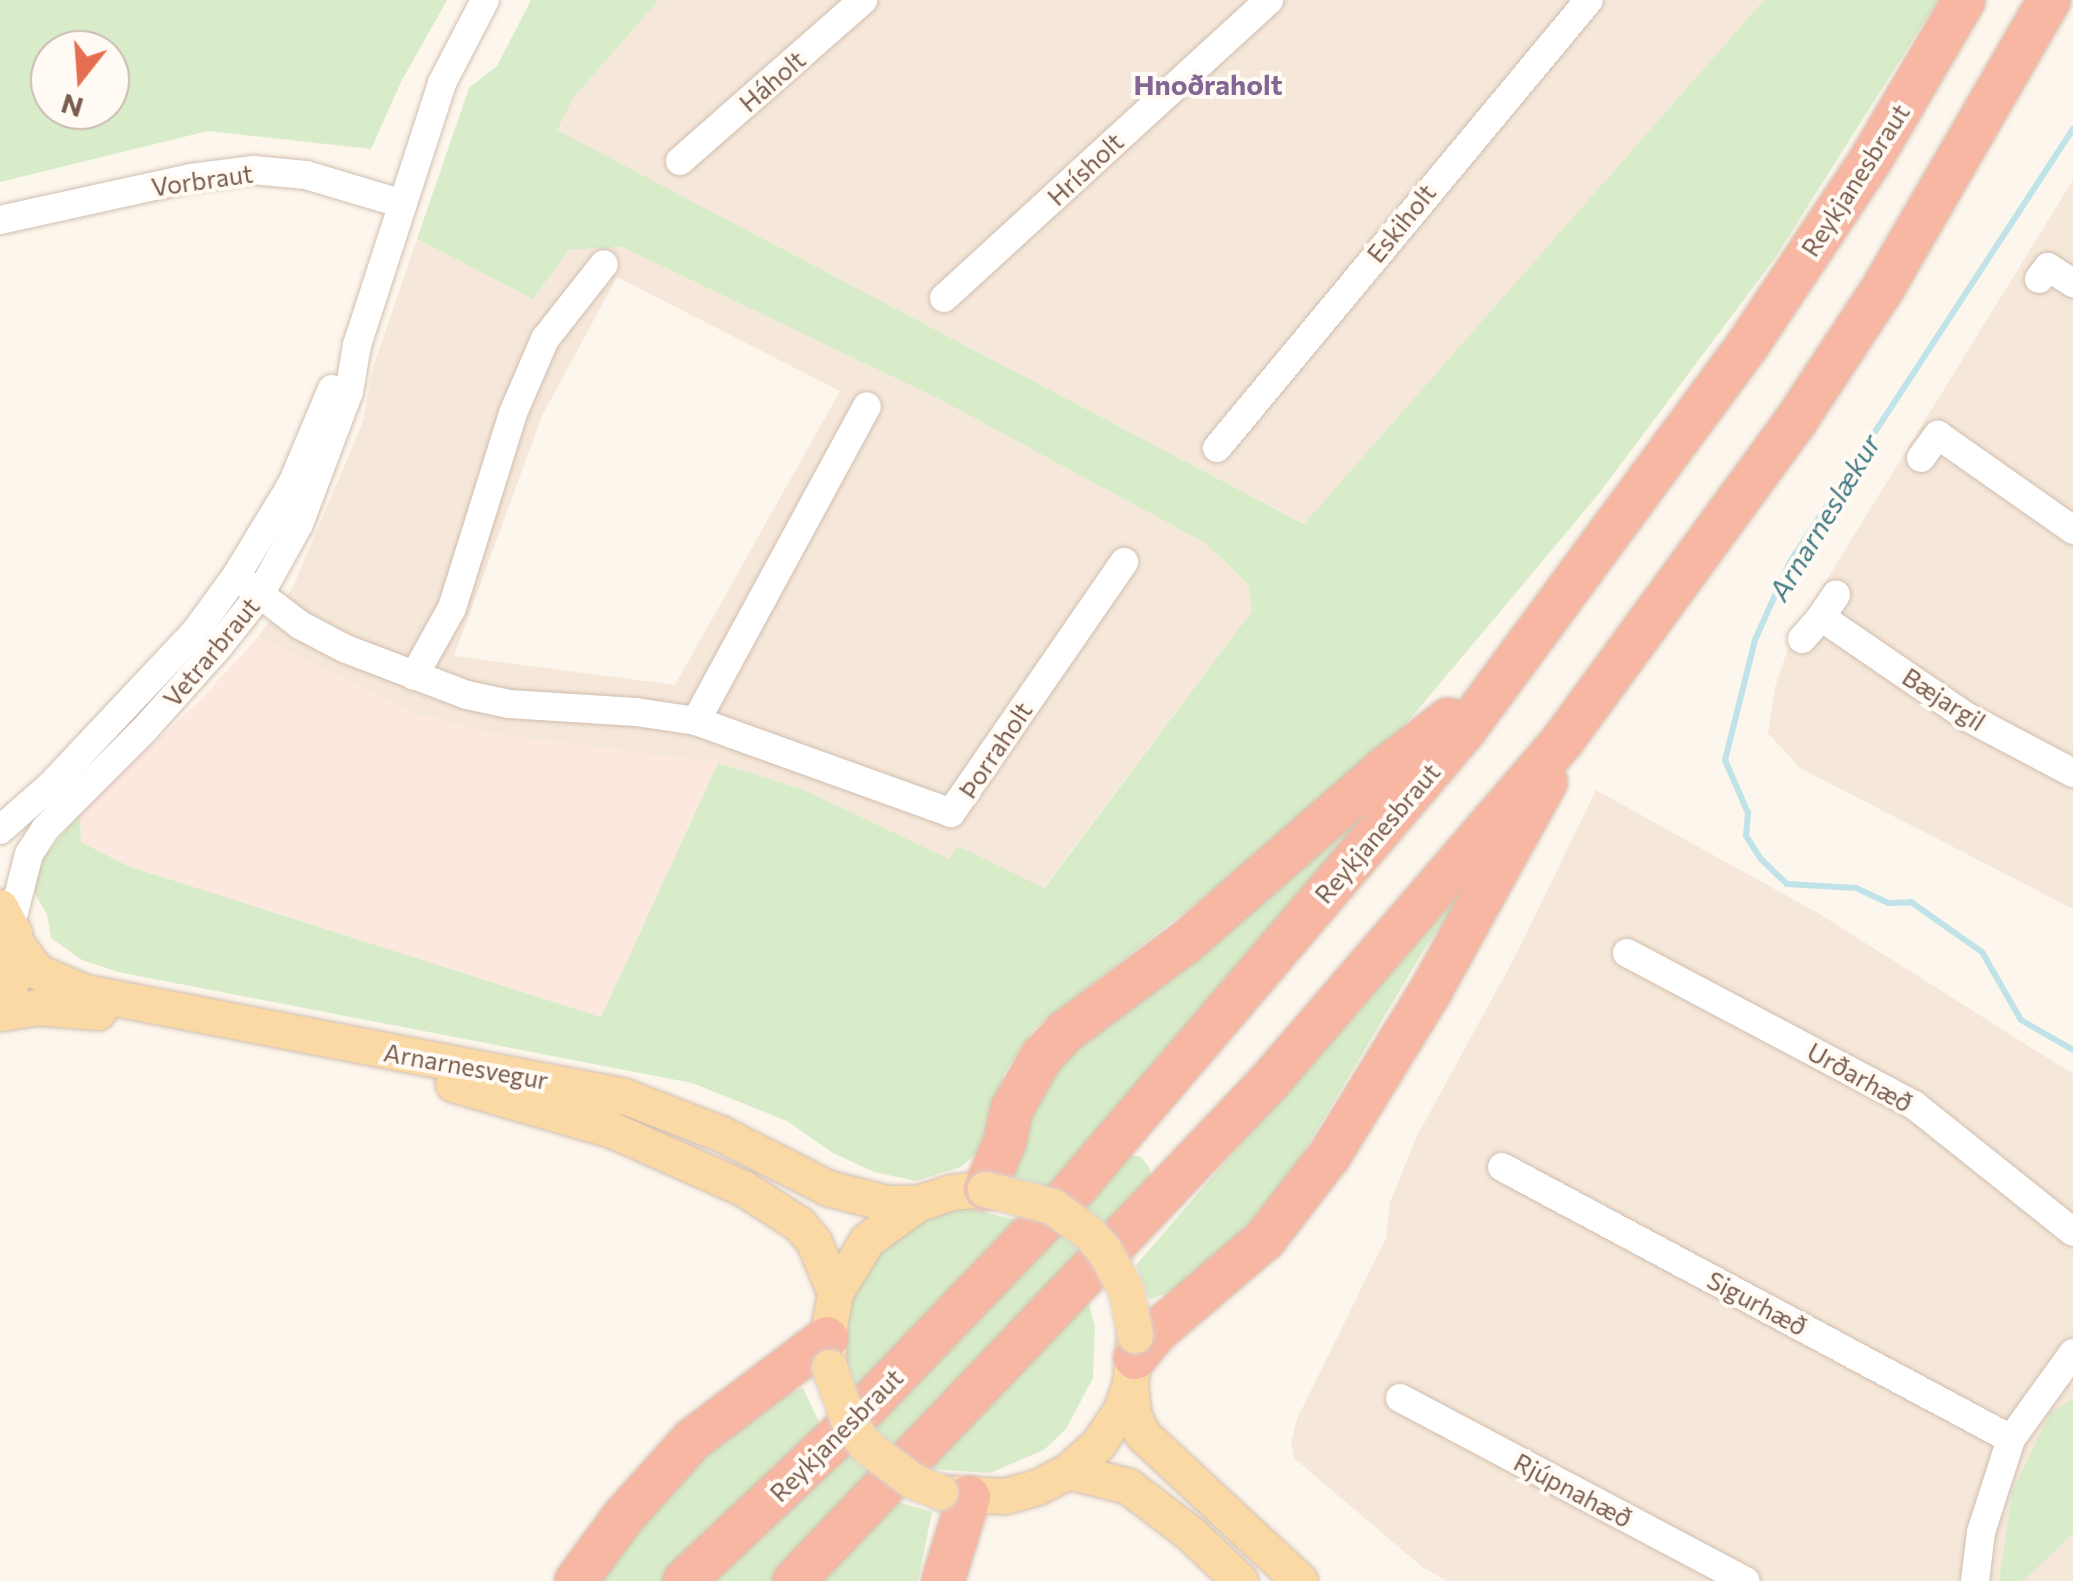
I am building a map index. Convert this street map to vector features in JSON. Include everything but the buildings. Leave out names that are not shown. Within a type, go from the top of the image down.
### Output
[{"type":"highway","name":"Reykjanesbraut","points":[[684,1581],[837,1436],[1069,1195],[1464,731],[1756,332],[1870,161],[1964,0]]},
{"type":"highway","points":[[794,1581],[1270,1082],[1563,740],[1740,500],[1883,288],[2049,0]]},
{"type":"highway","points":[[985,1189],[1024,1084],[1042,1056],[1066,1032],[1186,942],[1382,770],[1505,676]]},
{"type":"highway","points":[[1134,1359],[1156,1332],[1265,1239],[1329,1156],[1502,867],[1538,800],[1563,740]]},
{"type":"highway","points":[[576,1581],[624,1516],[692,1440],[828,1352]]},
{"type":"highway","points":[[942,1581],[954,1494]]},
{"type":"main road","points":[[0,1002],[15,972],[9,924]]},
{"type":"main road","name":"Arnarnesvegur","points":[[9,924],[36,970],[84,992],[624,1096],[722,1134],[828,1188],[886,1203],[918,1203]]},
{"type":"main road","name":"Arnarnesvegur","points":[[0,1013],[64,1007],[305,1047],[372,1062],[612,1130],[682,1158],[780,1209],[814,1242],[835,1293]]},
{"type":"main road","name":"Arnarnesvegur","points":[[828,1352],[835,1293],[867,1240],[918,1203],[951,1192],[985,1189],[1041,1202],[1089,1233],[1117,1270],[1134,1359],[1133,1414],[1143,1435],[1300,1581]]},
{"type":"main road","points":[[828,1352],[849,1422],[866,1446],[900,1474],[954,1494],[1004,1496],[1037,1487],[1068,1471],[1098,1444],[1121,1410],[1134,1359]]},
{"type":"main road","points":[[1068,1471],[1128,1486],[1191,1534],[1240,1581]]},
{"type":"street","name":"Vetrarbraut","points":[[9,924],[29,854],[45,829],[183,688],[260,594],[318,481],[349,392],[357,345],[442,83],[486,0]]},
{"type":"street","name":"Háholt","points":[[680,161],[863,0]]},
{"type":"street","name":"Hrísholt","points":[[944,298],[1269,0]]},
{"type":"street","name":"Eskiholt","points":[[1217,448],[1590,0]]},
{"type":"street","name":"Vorbraut","points":[[0,220],[191,178],[253,170],[306,176],[403,204]]},
{"type":"street","points":[[414,676],[452,608],[514,412],[545,339],[604,264]]},
{"type":"street","points":[[2039,279],[2048,267],[2073,283]]},
{"type":"street","name":"Vetrarbraut","points":[[0,830],[105,729],[196,631],[236,576],[292,484],[334,384],[357,345]]},
{"type":"street","points":[[696,721],[867,406]]},
{"type":"street","points":[[1921,458],[1938,434],[2073,530]]},
{"type":"street","name":"Þorraholt","points":[[236,576],[300,625],[414,676],[510,704],[636,712],[696,721],[952,814],[1124,562]]},
{"type":"street","name":"Bæjargil","points":[[1802,639],[1828,606],[1966,717],[2073,773]]},
{"type":"street","name":"Urðarhæð","points":[[1627,953],[1914,1105],[2073,1232]]},
{"type":"street","name":"Sigurhæð","points":[[1502,1167],[2011,1438]]},
{"type":"street","points":[[1976,1581],[1981,1532],[2011,1438],[2073,1353]]},
{"type":"street","name":"Rjúpnahæð","points":[[1400,1398],[1745,1581]]},
{"type":"shaded area","points":[[659,0],[1764,0],[1305,524],[556,130],[574,97]]},
{"type":"shaded area","points":[[2073,180],[2073,909],[1800,768],[1768,733],[1775,687],[1792,636]]},
{"type":"shaded area","points":[[417,239],[533,299],[569,250],[622,247],[939,399],[1205,543],[1248,584],[1252,611],[1043,888],[959,847],[949,860],[802,789],[718,763],[493,734],[410,712],[258,637],[293,587],[363,421],[373,367]],"holes":[[[617,277],[840,391],[675,685],[454,656],[542,416]]]},
{"type":"shaded area","points":[[258,637],[410,712],[493,734],[718,763],[601,1017],[128,866],[81,842],[80,812],[199,701]]},
{"type":"shaded area","points":[[1596,790],[1818,913],[2073,1074],[2073,1399],[2050,1412],[2012,1492],[1999,1581],[1447,1581],[1422,1567],[1294,1458],[1291,1443],[1297,1419],[1386,1238],[1390,1202],[1417,1136],[1517,953]]},
{"type":"shaded area","points":[[2073,1534],[2073,1581],[2023,1581],[2038,1563]]},
{"type":"green space","points":[[0,0],[447,0],[401,82],[371,149],[208,131],[0,182]]},
{"type":"green space","points":[[531,0],[659,0],[574,97],[557,130],[1304,524],[1764,0],[1938,0],[1775,258],[1597,496],[1394,738],[1280,838],[1034,1029],[1005,1072],[977,1153],[961,1167],[916,1181],[874,1172],[833,1153],[787,1121],[692,1083],[118,972],[82,960],[51,938],[47,914],[35,894],[34,870],[80,812],[81,842],[128,866],[601,1017],[718,763],[802,789],[949,859],[958,846],[1044,888],[1252,611],[1248,584],[1205,543],[939,399],[622,247],[569,250],[533,299],[417,239],[469,88],[497,66]]},
{"type":"green space","points":[[1406,775],[1062,1196],[1010,1179],[1020,1125],[1068,1052]]},
{"type":"green space","points":[[1499,845],[1425,948],[1289,1177],[1254,1222],[1176,1289],[1150,1300],[1136,1265]]},
{"type":"green space","points":[[1130,1155],[1141,1157],[1149,1167],[1151,1180],[774,1581],[708,1581]]},
{"type":"green space","points":[[959,1206],[1020,1221],[851,1404],[838,1316],[893,1226]]},
{"type":"green space","points":[[1086,1294],[1095,1326],[1093,1378],[1066,1429],[1044,1450],[990,1473],[931,1469]]},
{"type":"green space","points":[[803,1388],[827,1439],[677,1581],[592,1581],[660,1490],[771,1400]]},
{"type":"green space","points":[[2073,1399],[2073,1534],[2023,1581],[1999,1581],[2012,1492],[2050,1412]]},
{"type":"green space","points":[[898,1502],[932,1512],[918,1581],[820,1581]]},
{"type":"waterway","name":"Arnarneslækur","points":[[2073,129],[1790,562],[1755,640],[1725,760],[1748,813],[1746,836],[1761,859],[1787,884],[1856,888],[1888,903],[1911,902],[1982,952],[2021,1020],[2073,1050]]},
{"type":"district","name":"Hnoðraholt","points":[[1208,84]]}]
